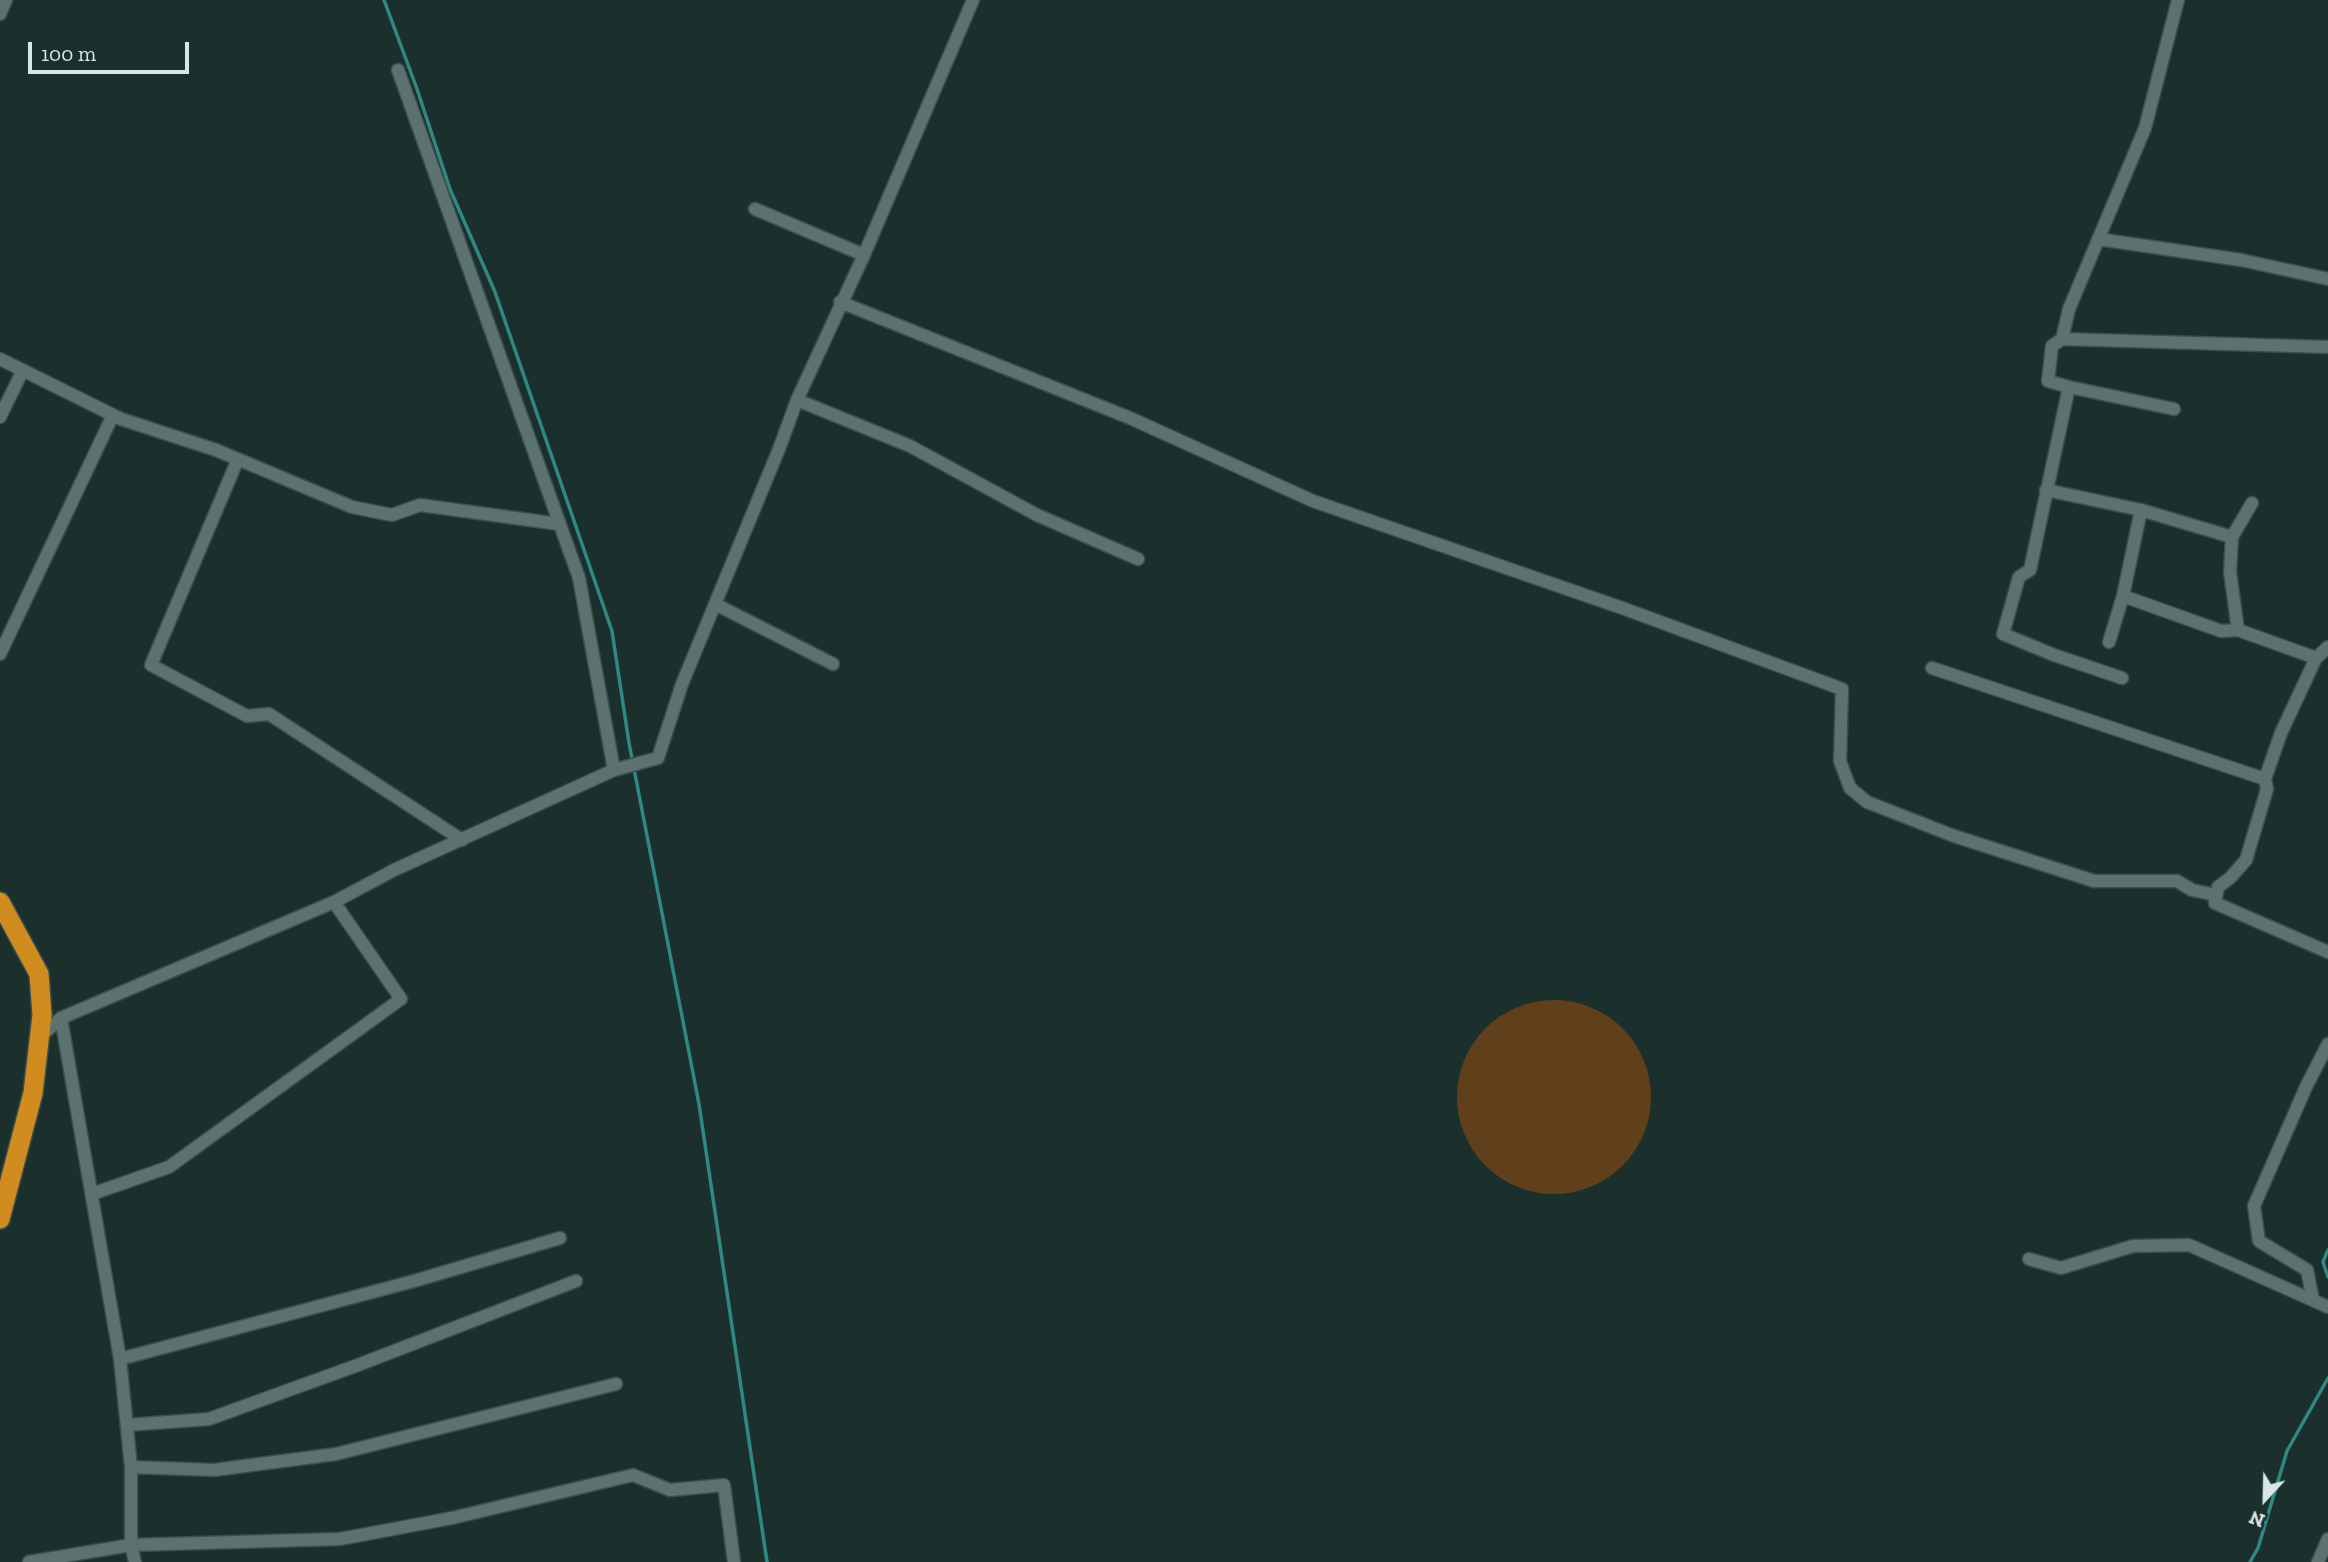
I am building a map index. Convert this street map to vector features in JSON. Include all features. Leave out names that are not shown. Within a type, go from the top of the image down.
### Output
[{"type":"highway","points":[[0,902],[39,974],[43,1015],[33,1093],[0,1219]]},
{"type":"street","points":[[0,13],[6,0]]},
{"type":"street","points":[[40,1037],[61,1018],[334,902],[394,870],[614,770],[657,758],[682,684],[797,400],[864,255],[973,0]]},
{"type":"street","points":[[2062,339],[2069,309],[2145,128],[2178,0]]},
{"type":"street","points":[[398,70],[579,578],[614,770]]},
{"type":"street","points":[[755,209],[864,255]]},
{"type":"street","points":[[2098,239],[2229,258],[2328,279]]},
{"type":"street","points":[[840,302],[1130,418],[1313,501],[1625,609],[1842,689],[1840,761],[1850,788],[1867,802],[1954,836],[2094,881],[2178,881],[2192,890],[2216,895]]},
{"type":"street","points":[[2174,409],[2048,381],[2052,346],[2062,339],[2328,347]]},
{"type":"street","points":[[0,359],[113,415],[238,459],[352,507],[392,515],[420,505],[559,524]]},
{"type":"street","points":[[0,417],[23,370]]},
{"type":"street","points":[[2069,387],[2030,570],[2019,577],[2003,634],[2054,656],[2122,678]]},
{"type":"street","points":[[797,400],[909,446],[1037,515],[1138,559]]},
{"type":"street","points":[[0,654],[113,415]]},
{"type":"street","points":[[238,459],[151,665],[247,716],[269,714],[462,840]]},
{"type":"street","points":[[2046,490],[2141,510],[2232,537]]},
{"type":"street","points":[[2238,630],[2231,572],[2232,537],[2252,503]]},
{"type":"street","points":[[2109,642],[2123,596],[2141,510]]},
{"type":"street","points":[[2123,596],[2221,631],[2238,630],[2316,658]]},
{"type":"street","points":[[715,604],[833,664]]},
{"type":"street","points":[[2328,647],[2316,658],[2281,733],[2265,779],[2267,789],[2246,860],[2218,887],[2215,903],[2328,952]]},
{"type":"street","points":[[1932,668],[2265,779]]},
{"type":"street","points":[[92,1194],[169,1167],[401,999],[334,902]]},
{"type":"street","points":[[61,1018],[120,1359],[131,1466],[131,1545],[135,1562]]},
{"type":"street","points":[[2313,1300],[2307,1270],[2259,1241],[2254,1206],[2306,1087],[2328,1044]]},
{"type":"street","points":[[120,1359],[414,1281],[560,1238]]},
{"type":"street","points":[[2029,1259],[2061,1268],[2133,1246],[2189,1245],[2328,1307]]},
{"type":"street","points":[[127,1425],[209,1419],[576,1281]]},
{"type":"street","points":[[131,1466],[214,1470],[336,1454],[616,1384]]},
{"type":"street","points":[[29,1562],[131,1545],[340,1539],[452,1518],[633,1475],[670,1490],[724,1485],[734,1562]]},
{"type":"street","points":[[2318,1562],[2328,1539]]},
{"type":"shaded area","points":[[1554,1000],[1591,1007],[1623,1028],[1644,1060],[1651,1097],[1644,1134],[1623,1166],[1591,1187],[1554,1194],[1517,1187],[1485,1166],[1464,1134],[1457,1097],[1464,1060],[1485,1028],[1517,1007]]},
{"type":"waterway","points":[[384,0],[450,189],[495,292],[612,631],[629,743],[699,1104],[767,1562]]},
{"type":"waterway","points":[[2328,1250],[2323,1262],[2328,1277]]},
{"type":"waterway","points":[[2250,1562],[2258,1548],[2287,1451],[2328,1378]]}]
